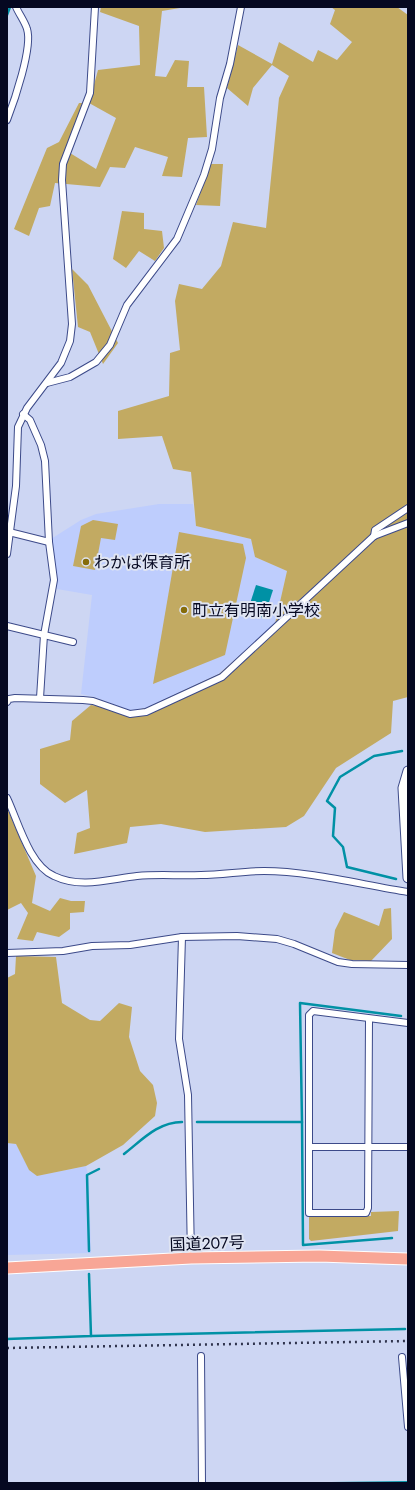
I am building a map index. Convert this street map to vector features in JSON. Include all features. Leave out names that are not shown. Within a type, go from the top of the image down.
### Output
[{"type":"highway","name":"国道207号","points":[[7,1268],[191,1258],[319,1256],[408,1259]]},
{"type":"main road","points":[[408,771],[403,788],[408,878]]},
{"type":"street","points":[[7,120],[21,76],[29,38],[27,28],[16,7]]},
{"type":"street","points":[[7,554],[16,486],[18,427],[23,414],[61,363],[70,341],[72,324],[62,180],[63,164],[90,93],[95,7]]},
{"type":"street","points":[[47,383],[70,377],[96,362],[110,345],[127,305],[177,239],[191,208],[212,149],[220,98],[230,64],[241,7]]},
{"type":"street","points":[[23,414],[30,420],[41,446],[45,461],[49,542],[54,580],[44,635],[40,698]]},
{"type":"street","points":[[374,536],[375,530],[408,508]]},
{"type":"street","points":[[7,702],[10,699],[15,698],[93,701],[130,714],[146,712],[222,677],[374,536],[408,523]]},
{"type":"street","points":[[9,532],[49,542]]},
{"type":"street","points":[[7,626],[73,642]]},
{"type":"street","points":[[7,798],[30,850],[41,868],[54,876],[69,881],[85,883],[138,876],[202,875],[265,871],[295,874],[408,892]]},
{"type":"street","points":[[7,953],[63,951],[92,946],[130,945],[182,937],[237,936],[277,940],[294,944],[345,963],[408,965]]},
{"type":"street","points":[[182,937],[179,1039],[188,1095],[191,1258]]},
{"type":"street","points":[[369,1019],[368,1208],[366,1213],[309,1213],[309,1015],[313,1011],[408,1023]]},
{"type":"street","points":[[309,1147],[408,1147]]},
{"type":"street","points":[[201,1356],[202,1482]]},
{"type":"street","points":[[402,1357],[408,1427]]},
{"type":"shaded area","points":[[101,7],[186,7],[162,11],[155,76],[166,77],[175,60],[189,61],[187,87],[204,87],[207,137],[188,138],[182,177],[162,176],[168,157],[135,147],[125,168],[110,167],[100,187],[55,183],[50,206],[39,208],[29,236],[14,229],[47,148],[59,142],[79,103],[89,103],[98,70],[140,65],[139,26],[100,12]],"holes":[[[89,103],[116,118],[96,169],[70,153]]]},
{"type":"shaded area","points":[[331,7],[397,7],[408,15],[408,697],[393,701],[391,733],[336,768],[304,816],[286,827],[205,832],[161,824],[130,827],[127,843],[74,854],[77,833],[90,828],[87,790],[65,803],[40,784],[40,749],[70,740],[72,721],[91,705],[131,711],[146,708],[219,674],[275,624],[287,571],[255,557],[251,539],[196,526],[191,472],[173,469],[162,436],[118,439],[118,411],[169,396],[170,353],[180,350],[175,301],[179,284],[202,289],[221,266],[233,222],[266,228],[279,98],[289,76],[272,65],[253,88],[248,106],[227,88],[238,45],[272,64],[279,42],[313,62],[318,50],[337,60],[352,42],[330,24],[335,10]]},
{"type":"shaded area","points":[[211,164],[223,164],[220,206],[196,205]]},
{"type":"shaded area","points":[[122,211],[144,213],[144,229],[162,231],[164,248],[155,261],[139,251],[126,268],[113,259]]},
{"type":"shaded area","points":[[72,269],[88,285],[118,343],[103,364],[90,332],[78,327]]},
{"type":"shaded area","name":"町立有明南小学校","points":[[159,504],[193,504],[196,526],[251,539],[255,557],[287,571],[275,624],[219,674],[146,708],[131,711],[95,697],[81,694],[92,595],[57,589],[51,539],[81,520],[96,514]]},
{"type":"shaded area","points":[[93,520],[118,524],[115,540],[101,538],[95,570],[73,566],[81,526]]},
{"type":"shaded area","points":[[179,532],[243,544],[246,558],[225,655],[153,684]]},
{"type":"shaded area","points":[[256,585],[273,590],[264,618],[247,613]]},
{"type":"shaded area","points":[[7,808],[36,876],[32,903],[50,911],[60,898],[71,901],[85,901],[84,912],[70,913],[70,929],[59,937],[37,932],[33,941],[17,939],[28,913],[21,903],[7,910]]},
{"type":"shaded area","points":[[391,908],[392,939],[371,961],[350,960],[332,953],[335,930],[344,912],[379,926],[384,909]]},
{"type":"shaded area","points":[[16,956],[56,957],[62,1003],[90,1020],[100,1021],[119,1003],[132,1007],[129,1037],[140,1071],[153,1085],[157,1103],[155,1116],[123,1145],[86,1166],[37,1176],[29,1170],[16,1144],[7,1143],[7,978],[15,974]]},
{"type":"shaded area","points":[[7,1143],[16,1144],[29,1169],[37,1176],[86,1166],[89,1179],[91,1253],[7,1255]]},
{"type":"shaded area","points":[[399,1211],[398,1231],[311,1241],[309,1239],[309,1217],[371,1216],[371,1212]]},
{"type":"shaded area","points":[[408,1481],[408,1483],[255,1483]]},
{"type":"waterway","points":[[7,15],[10,7]]},
{"type":"waterway","points":[[396,879],[347,867],[343,847],[333,836],[335,808],[327,801],[340,777],[374,756],[402,751]]},
{"type":"waterway","points":[[197,1122],[302,1122],[300,1003],[401,1016]]},
{"type":"waterway","points":[[124,1154],[158,1128],[165,1125],[182,1122]]},
{"type":"waterway","points":[[302,1122],[303,1245],[392,1238]]},
{"type":"waterway","points":[[89,1251],[87,1175],[99,1169]]},
{"type":"waterway","points":[[7,1339],[91,1336],[89,1274]]},
{"type":"waterway","points":[[91,1336],[405,1329]]},
{"type":"railway","points":[[7,1348],[408,1341]]},
{"type":"place","name":"わかば保育所","points":[[86,562]]},
{"type":"place","name":"町立有明南小学校","points":[[184,610]]}]
